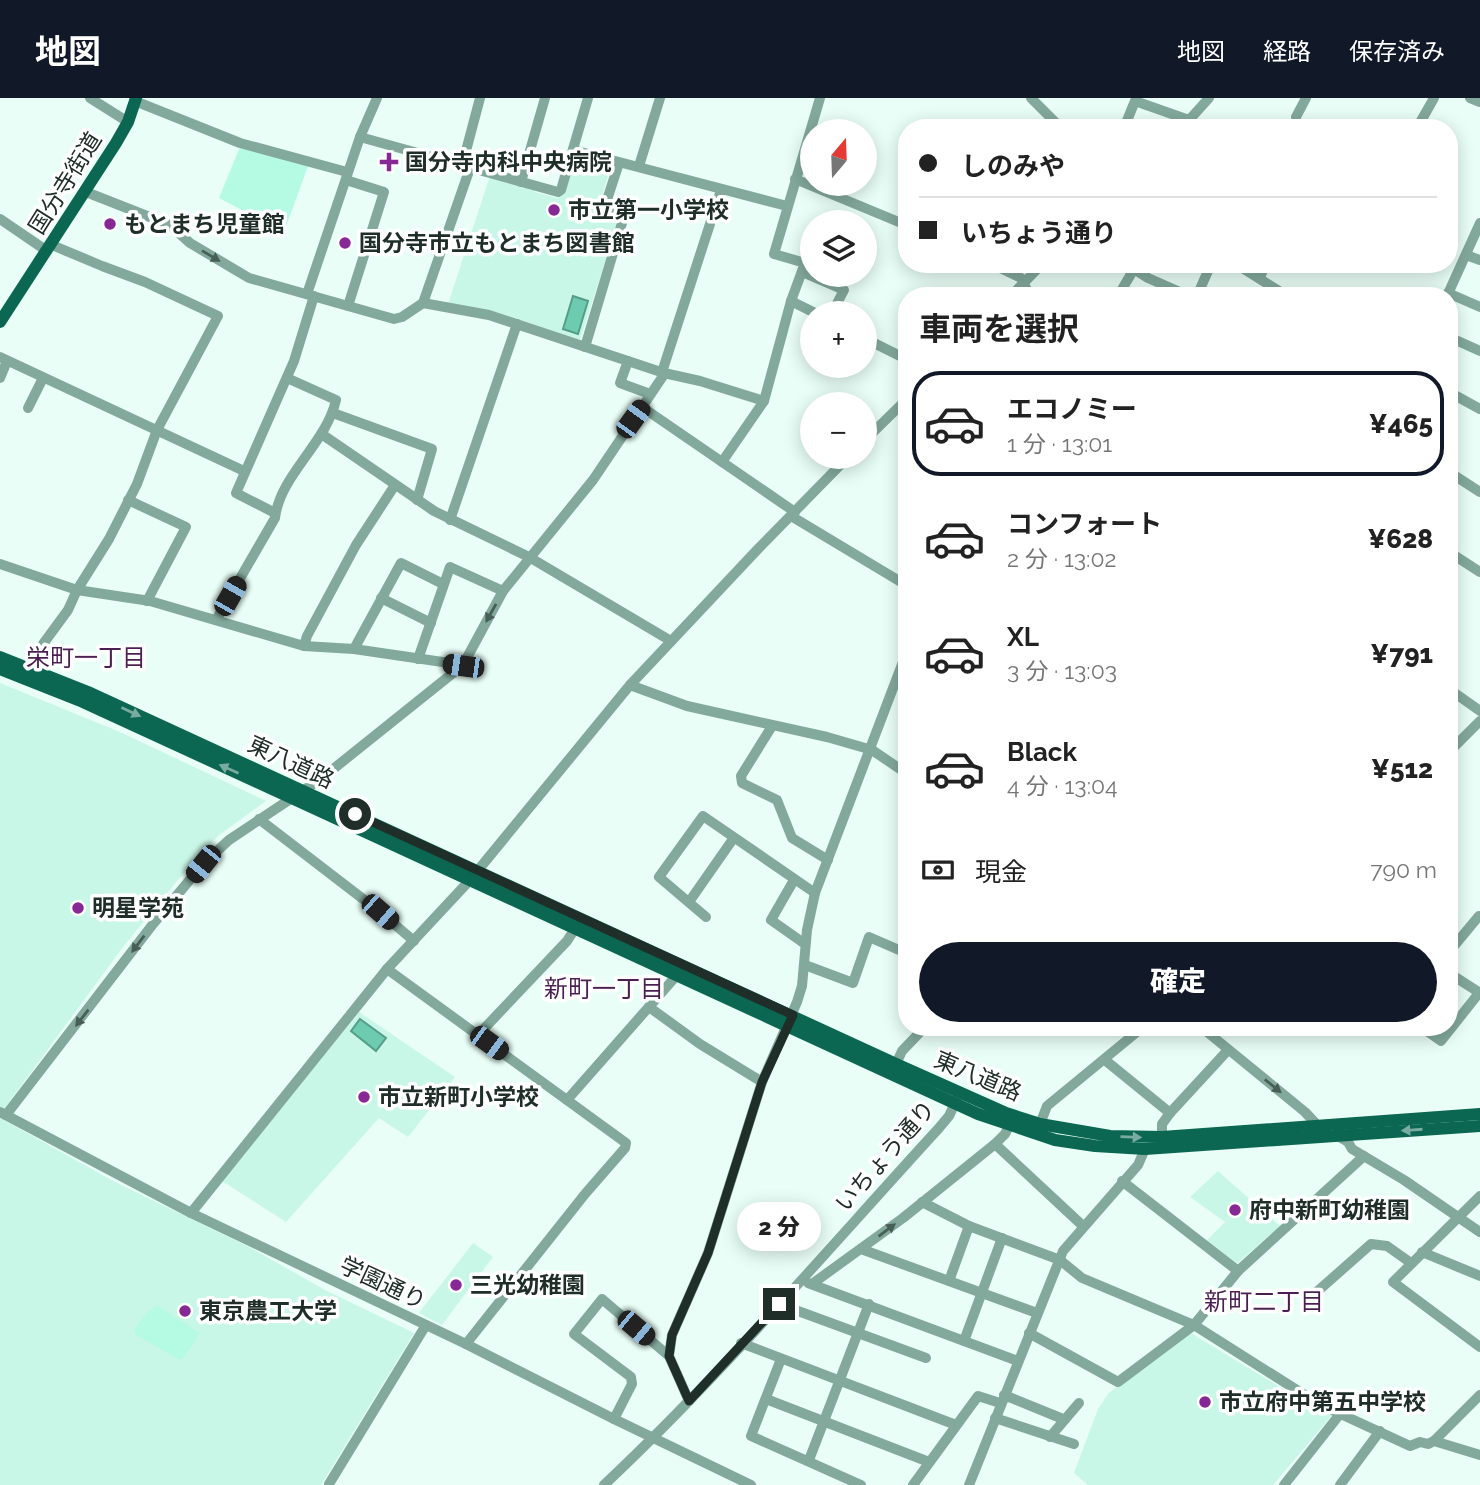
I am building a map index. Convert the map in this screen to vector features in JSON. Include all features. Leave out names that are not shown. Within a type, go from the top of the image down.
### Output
[{"type":"main road","name":"国分寺街道","points":[[0,322],[86,192],[128,122],[135,100]]},
{"type":"main road","name":"東八道路","points":[[0,657],[30,668],[292,797],[474,875],[957,1098],[1040,1124],[1091,1134],[1162,1138],[1480,1114]]},
{"type":"main road","name":"東八道路","points":[[0,669],[85,697],[304,790],[677,975],[896,1064],[1009,1126],[1075,1143],[1145,1149],[1480,1126]]},
{"type":"street","points":[[90,98],[128,122]]},
{"type":"street","points":[[275,513],[236,493],[287,378],[346,176],[359,137],[377,98]]},
{"type":"street","points":[[86,192],[170,225],[190,243],[249,278],[394,319],[402,317],[423,303],[466,167],[480,98]]},
{"type":"street","points":[[521,182],[545,98]]},
{"type":"street","points":[[359,137],[558,192],[561,190],[588,98]]},
{"type":"street","points":[[639,166],[660,98]]},
{"type":"street","points":[[800,262],[775,254],[820,98]]},
{"type":"street","points":[[1031,98],[1051,119]]},
{"type":"street","points":[[1190,119],[1209,98]]},
{"type":"street","points":[[1302,113],[1307,98]]},
{"type":"street","points":[[1422,119],[1434,98]]},
{"type":"street","points":[[1470,98],[1480,102]]},
{"type":"street","points":[[135,100],[240,143],[346,176],[384,192],[348,306]]},
{"type":"street","points":[[1128,119],[1135,101],[1174,119]]},
{"type":"street","points":[[573,150],[788,206]]},
{"type":"street","points":[[585,347],[625,213],[605,206],[619,163]]},
{"type":"street","points":[[795,179],[898,222]]},
{"type":"street","points":[[3,1114],[203,864],[229,840],[304,790],[463,666],[503,591],[593,480],[664,373],[663,369],[721,190]]},
{"type":"street","points":[[0,219],[50,248],[145,282],[218,316],[157,430],[147,462],[109,539],[77,590],[68,610],[35,655],[30,668]]},
{"type":"street","points":[[1458,272],[1480,223]]},
{"type":"street","points":[[1466,254],[1480,260]]},
{"type":"street","points":[[1011,273],[1021,278],[1026,287]]},
{"type":"street","points":[[1021,287],[1034,273]]},
{"type":"street","points":[[1140,273],[1168,287]]},
{"type":"street","points":[[1251,273],[1272,287]]},
{"type":"street","points":[[1260,278],[1262,273]]},
{"type":"street","points":[[722,462],[764,401],[800,277]]},
{"type":"street","points":[[1024,287],[1025,283]]},
{"type":"street","points":[[837,287],[844,290],[838,301]]},
{"type":"street","points":[[1458,298],[1480,307]]},
{"type":"street","points":[[791,301],[800,306]]},
{"type":"street","points":[[423,303],[489,315],[664,373],[764,401]]},
{"type":"street","points":[[450,520],[517,324]]},
{"type":"street","points":[[1458,341],[1480,351]]},
{"type":"street","points":[[877,344],[898,355]]},
{"type":"street","points":[[0,378],[4,359],[244,471]]},
{"type":"street","points":[[628,361],[620,383],[650,394]]},
{"type":"street","points":[[29,408],[43,378]]},
{"type":"street","points":[[216,621],[275,518],[276,506],[296,471],[323,435],[333,413],[336,400],[287,378]]},
{"type":"street","points":[[1458,397],[1480,409]]},
{"type":"street","points":[[642,407],[793,514],[898,580]]},
{"type":"street","points":[[877,428],[898,408]]},
{"type":"street","points":[[333,413],[432,449],[416,500]]},
{"type":"street","points":[[323,435],[416,500],[450,520],[529,557],[671,641]]},
{"type":"street","points":[[191,1213],[387,969],[474,875],[629,685],[836,469]]},
{"type":"street","points":[[1458,478],[1480,492]]},
{"type":"street","points":[[304,646],[356,545],[395,485]]},
{"type":"street","points":[[128,500],[186,527],[147,601]]},
{"type":"street","points":[[1458,558],[1480,572]]},
{"type":"street","points":[[355,649],[401,563],[443,584]]},
{"type":"street","points":[[0,564],[77,590],[147,601],[304,646],[355,649],[463,666]]},
{"type":"street","points":[[418,659],[450,567],[503,591]]},
{"type":"street","points":[[381,598],[431,623]]},
{"type":"street","points":[[669,1356],[675,1326],[708,1253],[762,1082],[802,986],[805,944],[815,893],[898,677]]},
{"type":"street","points":[[629,685],[687,706],[827,737],[872,750],[898,768]]},
{"type":"street","points":[[1458,695],[1480,711]]},
{"type":"street","points":[[1458,743],[1480,721]]},
{"type":"street","points":[[772,726],[741,776],[742,783],[777,800],[792,838],[828,860]]},
{"type":"street","points":[[706,917],[659,877],[703,816],[815,893]]},
{"type":"street","points":[[259,819],[414,941]]},
{"type":"street","points":[[690,902],[733,839]]},
{"type":"street","points":[[794,880],[771,920],[805,944]]},
{"type":"street","points":[[1458,941],[1479,916]]},
{"type":"street","points":[[478,1035],[567,942],[576,927]]},
{"type":"street","points":[[805,965],[853,983],[869,937],[898,950]]},
{"type":"street","points":[[387,969],[626,1143],[625,1148],[466,1344]]},
{"type":"street","points":[[567,1100],[677,975]]},
{"type":"street","points":[[1458,979],[1480,993],[1458,1020]]},
{"type":"street","points":[[649,1007],[700,1044],[762,1082]]},
{"type":"street","points":[[896,1064],[902,1051],[916,1036]]},
{"type":"street","points":[[1040,1124],[1047,1106],[1133,1036]]},
{"type":"street","points":[[1212,1036],[1305,1112],[1316,1125],[1338,1136],[1480,1232]]},
{"type":"street","points":[[1162,1138],[1162,1124],[1170,1113],[1228,1050]]},
{"type":"street","points":[[1105,1060],[1170,1113]]},
{"type":"street","name":"いちょう通り","points":[[604,1485],[654,1438],[801,1280],[939,1128],[949,1116],[957,1098]]},
{"type":"street","name":"学園通り","points":[[3,1114],[191,1213],[466,1344],[751,1485]]},
{"type":"street","points":[[812,1284],[995,1144],[1009,1126]]},
{"type":"street","points":[[995,1144],[1083,1226]]},
{"type":"street","points":[[969,1485],[1063,1251],[1138,1165],[1145,1149]]},
{"type":"street","points":[[1029,1333],[1118,1382],[1194,1325],[1238,1271],[1364,1156]]},
{"type":"street","points":[[1122,1181],[1238,1271]]},
{"type":"street","points":[[1480,1196],[1393,1282],[1480,1347]]},
{"type":"street","points":[[922,1202],[969,1226],[1060,1260],[1083,1278],[1194,1325],[1282,1382],[1340,1414],[1410,1446],[1434,1441],[1480,1395]]},
{"type":"street","points":[[949,1281],[969,1226]]},
{"type":"street","points":[[964,1340],[1002,1238]]},
{"type":"street","points":[[1311,1297],[1371,1244],[1387,1246],[1411,1263]]},
{"type":"street","points":[[861,1249],[1037,1313]]},
{"type":"street","points":[[1422,1252],[1480,1276]]},
{"type":"street","points":[[801,1280],[1018,1362]]},
{"type":"street","points":[[614,1419],[632,1384],[631,1377],[574,1334],[602,1299],[669,1356],[689,1401]]},
{"type":"street","points":[[779,1304],[926,1359]]},
{"type":"street","points":[[809,1461],[869,1304]]},
{"type":"street","points":[[329,1484],[426,1325]]},
{"type":"street","points":[[741,1343],[956,1425]]},
{"type":"street","points":[[781,1359],[751,1436],[861,1485]]},
{"type":"street","points":[[913,1485],[978,1396],[1002,1399],[1063,1419]]},
{"type":"street","points":[[766,1399],[929,1462]]},
{"type":"street","points":[[1050,1437],[1079,1403]]},
{"type":"street","points":[[1284,1485],[1340,1414]]},
{"type":"street","points":[[995,1418],[1074,1444]]},
{"type":"street","points":[[1340,1485],[1380,1431]]},
{"type":"street","points":[[1434,1441],[1480,1455]]},
{"type":"shaded area","points":[[240,147],[308,166],[284,232],[219,198]]},
{"type":"shaded area","points":[[578,158],[608,167],[610,170],[598,209],[619,218],[579,343],[448,304],[490,176],[534,188],[535,192],[557,198],[565,194],[574,160]]},
{"type":"shaded area","points":[[573,296],[588,301],[578,334],[563,329]]},
{"type":"shaded area","name":"明星学苑","points":[[0,683],[120,732],[266,801],[218,836],[187,869],[123,947],[4,1109],[0,1107]]},
{"type":"shaded area","name":"市立新町小学校","points":[[359,1012],[455,1077],[408,1137],[379,1118],[286,1222],[222,1181]]},
{"type":"shaded area","points":[[360,1019],[386,1038],[376,1051],[351,1031]]},
{"type":"shaded area","name":"東京農工大学","points":[[0,1118],[115,1182],[251,1248],[325,1290],[414,1333],[321,1485],[0,1485]]},
{"type":"shaded area","name":"府中新町幼稚園","points":[[1218,1171],[1280,1226],[1234,1266],[1205,1242],[1225,1222],[1190,1197]]},
{"type":"shaded area","name":"三光幼稚園","points":[[473,1243],[493,1257],[442,1325],[419,1313]]},
{"type":"shaded area","points":[[157,1305],[200,1333],[180,1360],[136,1335],[134,1330]]},
{"type":"shaded area","name":"市立府中第五中学校","points":[[1186,1330],[1293,1395],[1333,1414],[1273,1485],[1088,1485],[1074,1473],[1098,1409],[1108,1394]]},
{"type":"place","name":"国分寺内科中央病院","points":[[389,162]]},
{"type":"place","name":"市立第一小学校","points":[[554,210]]},
{"type":"place","name":"もとまち児童館","points":[[110,224]]},
{"type":"place","name":"国分寺市立もとまち図書館","points":[[345,243]]},
{"type":"place","name":"明星学苑","points":[[78,908]]},
{"type":"place","name":"市立新町小学校","points":[[364,1097]]},
{"type":"place","name":"府中新町幼稚園","points":[[1235,1210]]},
{"type":"place","name":"三光幼稚園","points":[[456,1285]]},
{"type":"place","name":"東京農工大学","points":[[185,1311]]},
{"type":"place","name":"市立府中第五中学校","points":[[1205,1402]]},
{"type":"district","name":"栄町一丁目","points":[[86,658]]},
{"type":"district","name":"新町一丁目","points":[[604,989]]},
{"type":"district","name":"新町二丁目","points":[[1264,1302]]},
{"type":"route","points":[[355,814],[793,1015],[762,1082],[708,1253],[672,1335],[669,1356],[689,1401],[779,1304]]}]
